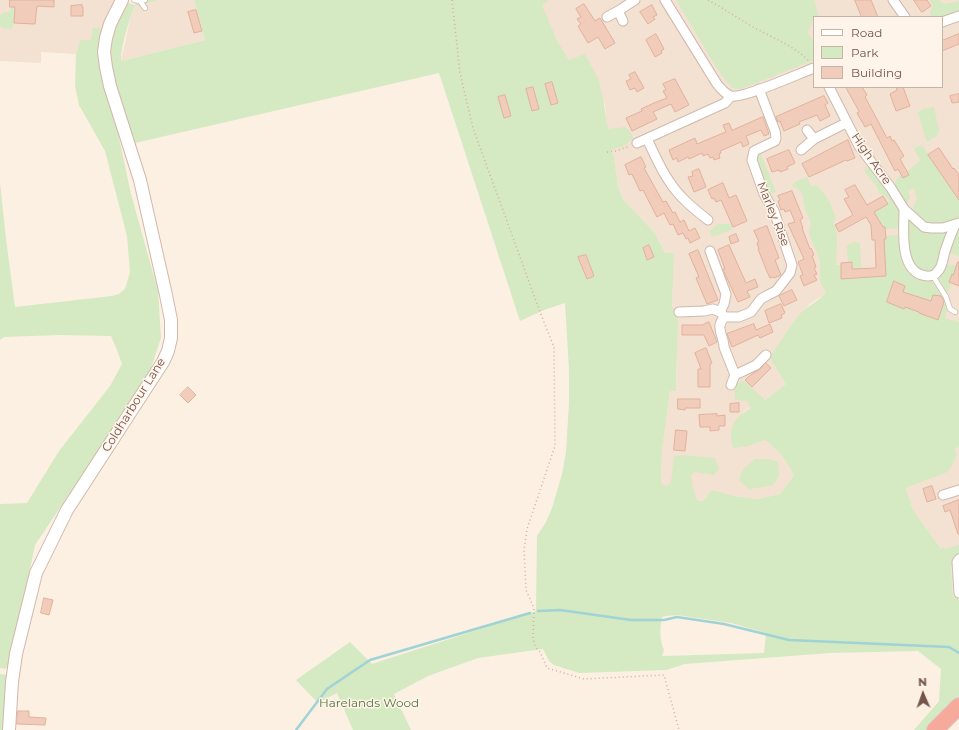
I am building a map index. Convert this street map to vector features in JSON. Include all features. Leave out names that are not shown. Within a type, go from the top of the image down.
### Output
[{"type":"highway","points":[[935,730],[959,706]]},
{"type":"street","name":"Coldharbour Lane","points":[[10,730],[12,682],[16,654],[36,573],[67,510],[163,362],[168,351],[171,338],[171,320],[140,180],[110,86],[106,67],[104,52],[106,38],[110,24],[122,0]]},
{"type":"street","points":[[607,17],[635,0]]},
{"type":"street","points":[[665,0],[717,84],[730,96],[737,96],[759,89],[813,68]]},
{"type":"street","points":[[893,0],[904,16]]},
{"type":"street","points":[[618,11],[623,21]]},
{"type":"street","points":[[943,22],[959,16]]},
{"type":"street","name":"High Acre","points":[[829,88],[859,146],[891,188],[904,209],[924,227],[943,228],[957,224]]},
{"type":"street","name":"Marley Rise","points":[[679,312],[704,311],[713,309],[723,315],[739,317],[751,312],[761,299],[776,292],[790,273],[792,265],[774,212],[764,194],[752,160],[754,151],[775,142],[776,138],[759,89]]},
{"type":"street","points":[[637,143],[725,103],[730,96]]},
{"type":"street","points":[[801,150],[814,139],[846,123]]},
{"type":"street","points":[[807,130],[814,139]]},
{"type":"street","points":[[648,139],[668,180],[677,192],[707,216]]},
{"type":"street","points":[[904,209],[905,249],[909,265],[918,274],[927,277],[933,276]]},
{"type":"street","name":"High Acre","points":[[933,276],[942,264],[957,224]]},
{"type":"street","points":[[710,251],[726,294],[723,315],[719,328],[724,342],[724,347],[735,376]]},
{"type":"street","points":[[731,386],[735,376],[756,365],[766,355]]},
{"type":"street","points":[[943,495],[959,490]]},
{"type":"street","points":[[959,559],[957,562],[959,593]]},
{"type":"lane","points":[[134,0],[142,1],[145,8]]},
{"type":"lane","points":[[933,276],[946,297],[950,309],[955,312]]},
{"type":"path","points":[[452,0],[460,73],[474,128],[554,347],[555,446],[527,529],[524,550],[526,590],[534,608],[533,639],[537,653]]},
{"type":"path","points":[[708,0],[774,38],[783,41],[800,52],[810,62],[813,68]]},
{"type":"path","points":[[607,152],[616,151],[637,143]]},
{"type":"path","points":[[536,648],[540,652],[548,668],[584,679],[664,675],[679,730]]},
{"type":"shaded area","points":[[0,0],[116,0],[103,29],[91,40],[80,40],[76,54],[41,52],[41,63],[0,61]]},
{"type":"shaded area","points":[[158,0],[194,0],[205,40],[121,61],[130,20],[135,5],[138,6]]},
{"type":"shaded area","points":[[539,0],[959,0],[959,322],[825,294],[810,304],[798,316],[779,345],[769,357],[786,384],[765,400],[743,412],[749,446],[765,440],[781,454],[794,475],[780,494],[757,499],[735,496],[712,490],[703,501],[673,495],[661,483],[662,451],[670,391],[676,391],[677,309],[672,308],[674,253],[665,253],[655,233],[622,198],[618,186],[614,157],[609,144],[605,104],[569,60],[557,40]]},
{"type":"shaded area","points":[[959,447],[959,599],[953,597],[951,566],[941,549],[913,510],[906,488],[925,480],[953,464],[957,455],[955,449]]},
{"type":"green space","points":[[136,0],[158,0],[138,6],[135,5]]},
{"type":"green space","name":"Harelands Wood","points":[[194,0],[549,0],[542,5],[557,40],[569,60],[585,54],[599,81],[608,129],[625,127],[632,134],[633,139],[623,146],[611,150],[614,157],[618,186],[622,198],[655,233],[665,253],[674,253],[672,308],[678,309],[676,391],[670,391],[662,451],[661,483],[665,486],[671,483],[674,456],[682,455],[715,458],[719,469],[713,475],[695,472],[691,475],[693,489],[697,500],[703,501],[712,490],[735,496],[757,499],[780,494],[794,475],[781,454],[765,440],[749,446],[733,448],[731,435],[733,424],[740,416],[751,408],[747,401],[735,400],[735,393],[732,386],[744,381],[765,400],[786,384],[769,357],[798,316],[826,292],[820,282],[820,261],[809,233],[811,223],[805,209],[802,194],[799,190],[792,186],[795,182],[807,177],[811,186],[816,185],[820,188],[830,204],[836,218],[833,223],[837,233],[836,265],[841,265],[842,278],[886,276],[884,239],[886,239],[886,236],[898,235],[902,258],[907,269],[915,277],[933,282],[945,298],[947,307],[945,318],[959,322],[959,447],[955,449],[957,455],[947,472],[906,488],[913,510],[941,549],[944,547],[945,549],[959,545],[959,554],[954,556],[954,565],[951,566],[953,597],[959,599],[959,702],[932,722],[926,730],[914,730],[939,701],[941,669],[918,651],[830,653],[685,664],[666,670],[579,673],[554,665],[549,661],[543,649],[478,658],[428,676],[394,694],[411,730],[353,730],[337,693],[318,703],[296,680],[350,642],[372,664],[536,611],[537,536],[546,522],[552,508],[562,474],[566,452],[569,403],[569,370],[565,303],[544,310],[520,321],[439,73],[135,143],[137,151],[110,69],[109,49],[112,30],[125,4],[129,3],[135,5],[124,40],[121,61],[205,40]],"holes":[[[677,615],[731,623],[766,633],[764,653],[662,656],[664,650],[660,634],[662,617]]]},
{"type":"green space","points":[[676,0],[813,0],[815,2],[818,15],[813,16],[808,32],[813,41],[813,60],[741,89],[732,88],[718,70]]},
{"type":"green space","points":[[929,0],[938,0],[944,4],[959,1],[959,12],[943,17],[932,16],[930,13],[933,5]]},
{"type":"green space","points":[[11,7],[14,7],[14,23],[11,29],[3,28],[0,26],[0,15],[2,13],[10,12]]},
{"type":"green space","points":[[93,28],[103,29],[111,101],[131,194],[158,291],[161,338],[148,377],[35,545],[11,664],[5,669],[0,668],[0,504],[27,503],[59,451],[110,386],[122,364],[111,336],[59,335],[4,337],[0,340],[0,183],[15,307],[112,296],[119,294],[125,289],[130,272],[127,236],[105,151],[79,105],[75,86],[76,54],[80,40],[91,40]]},
{"type":"green space","points":[[934,107],[939,130],[937,136],[927,142],[918,113],[923,109]]},
{"type":"green space","points":[[922,145],[959,200],[959,219],[937,225],[929,224],[923,221],[912,212],[917,198],[914,188],[908,191],[910,197],[908,202],[904,202],[894,184],[900,176],[920,160],[914,148]]},
{"type":"green space","points":[[760,152],[776,192],[768,195],[759,169],[758,158]]},
{"type":"green space","points":[[870,166],[886,185],[901,210],[901,226],[899,228],[885,229],[874,212],[889,204],[887,198],[879,194],[877,187],[864,171],[867,169],[865,167]]},
{"type":"green space","points":[[910,221],[946,230],[948,232],[937,266],[931,273],[923,272],[917,268],[910,256],[907,224]]},
{"type":"green space","points":[[718,224],[731,224],[733,229],[712,237],[710,231]]},
{"type":"green space","points":[[959,228],[959,256],[950,253],[955,234]]},
{"type":"green space","points":[[855,242],[860,244],[861,269],[852,269],[852,263],[848,263],[847,247],[849,244]]},
{"type":"green space","points":[[947,265],[958,265],[949,282],[951,283],[947,294],[939,279]]},
{"type":"green space","points":[[755,459],[768,459],[778,462],[779,475],[773,485],[749,489],[739,480],[743,469]]},
{"type":"green space","points":[[0,674],[6,675],[10,680],[6,730],[0,730]]},
{"type":"building","points":[[10,0],[54,0],[54,7],[37,6],[35,24],[14,23],[15,7],[10,7]]},
{"type":"building","points":[[855,0],[871,0],[878,16],[862,16]]},
{"type":"building","points":[[914,0],[927,0],[931,6],[922,12]]},
{"type":"building","points":[[584,4],[595,21],[600,18],[615,43],[605,49],[598,37],[588,43],[578,26],[581,24],[577,19],[581,17],[576,9]]},
{"type":"building","points":[[82,5],[83,16],[71,16],[71,6]]},
{"type":"building","points":[[652,5],[657,15],[653,17],[655,19],[648,24],[640,12]]},
{"type":"building","points":[[196,10],[202,31],[194,33],[188,12]]},
{"type":"building","points":[[656,34],[664,49],[661,51],[662,53],[655,57],[646,40]]},
{"type":"building","points":[[959,34],[959,44],[943,51],[943,41]]},
{"type":"building","points":[[635,72],[644,88],[637,92],[635,88],[630,90],[626,81],[631,79],[629,75]]},
{"type":"building","points":[[675,79],[689,105],[675,112],[671,104],[653,112],[657,119],[632,131],[626,118],[642,111],[641,109],[667,98],[663,91],[666,90],[663,84]]},
{"type":"building","points":[[552,82],[558,103],[551,105],[545,84]]},
{"type":"building","points":[[533,87],[539,109],[532,111],[526,89]]},
{"type":"building","points":[[847,88],[863,88],[867,95],[865,97],[887,138],[890,136],[892,141],[894,140],[904,156],[900,159],[909,175],[903,178],[898,169],[895,171],[871,124],[865,127],[857,113],[859,112]]},
{"type":"building","points":[[896,88],[903,88],[910,106],[896,111],[890,94],[897,90]]},
{"type":"building","points":[[959,94],[959,102],[952,103],[950,96]]},
{"type":"building","points":[[505,95],[511,116],[504,118],[498,97]]},
{"type":"building","points":[[824,96],[828,103],[825,105],[830,116],[820,121],[817,115],[799,122],[800,124],[784,131],[780,121],[778,122],[776,117]]},
{"type":"building","points":[[763,117],[769,134],[764,136],[761,130],[746,136],[749,144],[743,147],[741,142],[720,151],[720,158],[714,160],[713,157],[710,158],[708,154],[703,156],[702,153],[678,162],[677,158],[673,160],[669,150],[695,138],[697,144],[726,132],[723,125],[729,123],[732,130]]},
{"type":"building","points":[[848,140],[855,158],[846,160],[809,177],[802,164]]},
{"type":"building","points":[[939,148],[953,169],[954,168],[959,175],[959,200],[928,155]]},
{"type":"building","points":[[789,150],[795,163],[787,167],[788,169],[780,172],[779,170],[772,172],[767,159]]},
{"type":"building","points":[[641,157],[646,167],[644,168],[663,202],[666,201],[673,213],[675,212],[680,222],[684,220],[689,231],[695,228],[700,238],[690,243],[688,238],[686,239],[683,233],[678,235],[673,224],[670,225],[664,213],[657,217],[643,190],[640,191],[632,174],[629,175],[625,165]]},
{"type":"building","points":[[699,169],[706,187],[694,192],[688,177],[693,176],[692,172]]},
{"type":"building","points":[[723,183],[729,198],[736,195],[747,221],[733,227],[721,200],[716,202],[714,198],[712,199],[708,190]]},
{"type":"building","points":[[855,185],[867,205],[883,196],[888,204],[874,212],[883,227],[885,227],[886,239],[884,239],[886,276],[841,279],[841,263],[852,262],[852,269],[876,268],[875,240],[872,240],[871,225],[866,217],[839,232],[835,225],[853,215],[844,199],[849,197],[845,190]]},
{"type":"building","points":[[792,191],[803,218],[800,220],[802,228],[810,249],[811,248],[814,255],[812,256],[816,267],[814,268],[817,274],[814,275],[817,280],[804,286],[800,276],[803,275],[798,262],[804,259],[788,224],[795,222],[790,210],[785,212],[784,209],[781,210],[778,201],[780,200],[778,196]]},
{"type":"building","points":[[767,226],[779,258],[775,260],[781,275],[774,278],[770,278],[768,274],[758,249],[757,243],[759,242],[754,231]]},
{"type":"building","points":[[736,234],[739,241],[731,244],[729,237]]},
{"type":"building","points":[[649,245],[654,257],[647,260],[643,248]]},
{"type":"building","points":[[729,245],[746,283],[755,279],[758,287],[747,291],[750,297],[738,302],[723,269],[725,269],[718,250]]},
{"type":"building","points":[[698,250],[718,300],[707,304],[696,278],[699,277],[689,254]]},
{"type":"building","points":[[586,255],[594,276],[587,279],[578,257]]},
{"type":"building","points":[[959,262],[959,286],[949,282]]},
{"type":"building","points":[[894,281],[905,286],[903,292],[931,301],[933,295],[941,296],[944,302],[938,320],[905,307],[904,309],[887,302]]},
{"type":"building","points":[[792,290],[797,300],[784,306],[779,296]]},
{"type":"building","points":[[781,304],[785,313],[781,315],[782,318],[769,323],[765,311]]},
{"type":"building","points":[[709,322],[717,342],[709,346],[704,335],[682,335],[682,325],[702,325]]},
{"type":"building","points":[[754,324],[756,330],[770,324],[773,332],[760,338],[758,335],[732,347],[727,334]]},
{"type":"building","points":[[706,348],[712,363],[710,364],[710,387],[698,387],[698,369],[701,369],[695,353]]},
{"type":"building","points":[[766,363],[771,368],[752,387],[745,380]]},
{"type":"building","points":[[188,387],[196,395],[188,403],[180,395]]},
{"type":"building","points":[[678,399],[700,399],[700,408],[685,408],[685,410],[678,409]]},
{"type":"building","points":[[739,403],[739,412],[730,412],[730,404]]},
{"type":"building","points":[[717,414],[717,416],[725,415],[725,426],[719,426],[719,430],[710,431],[710,427],[700,427],[699,415]]},
{"type":"building","points":[[676,430],[687,431],[685,451],[674,450]]},
{"type":"building","points":[[932,486],[936,499],[927,502],[923,489]]},
{"type":"building","points":[[959,500],[958,534],[950,510],[945,512],[943,506]]},
{"type":"building","points":[[44,598],[53,600],[49,615],[41,613]]},
{"type":"building","points":[[18,711],[29,711],[29,717],[46,718],[45,725],[17,724]]},
{"type":"waterway","points":[[538,611],[560,610],[631,620],[664,620],[677,617],[724,624],[789,640],[949,647],[959,653]]},
{"type":"waterway","points":[[296,730],[327,689],[370,660],[530,613]]}]
